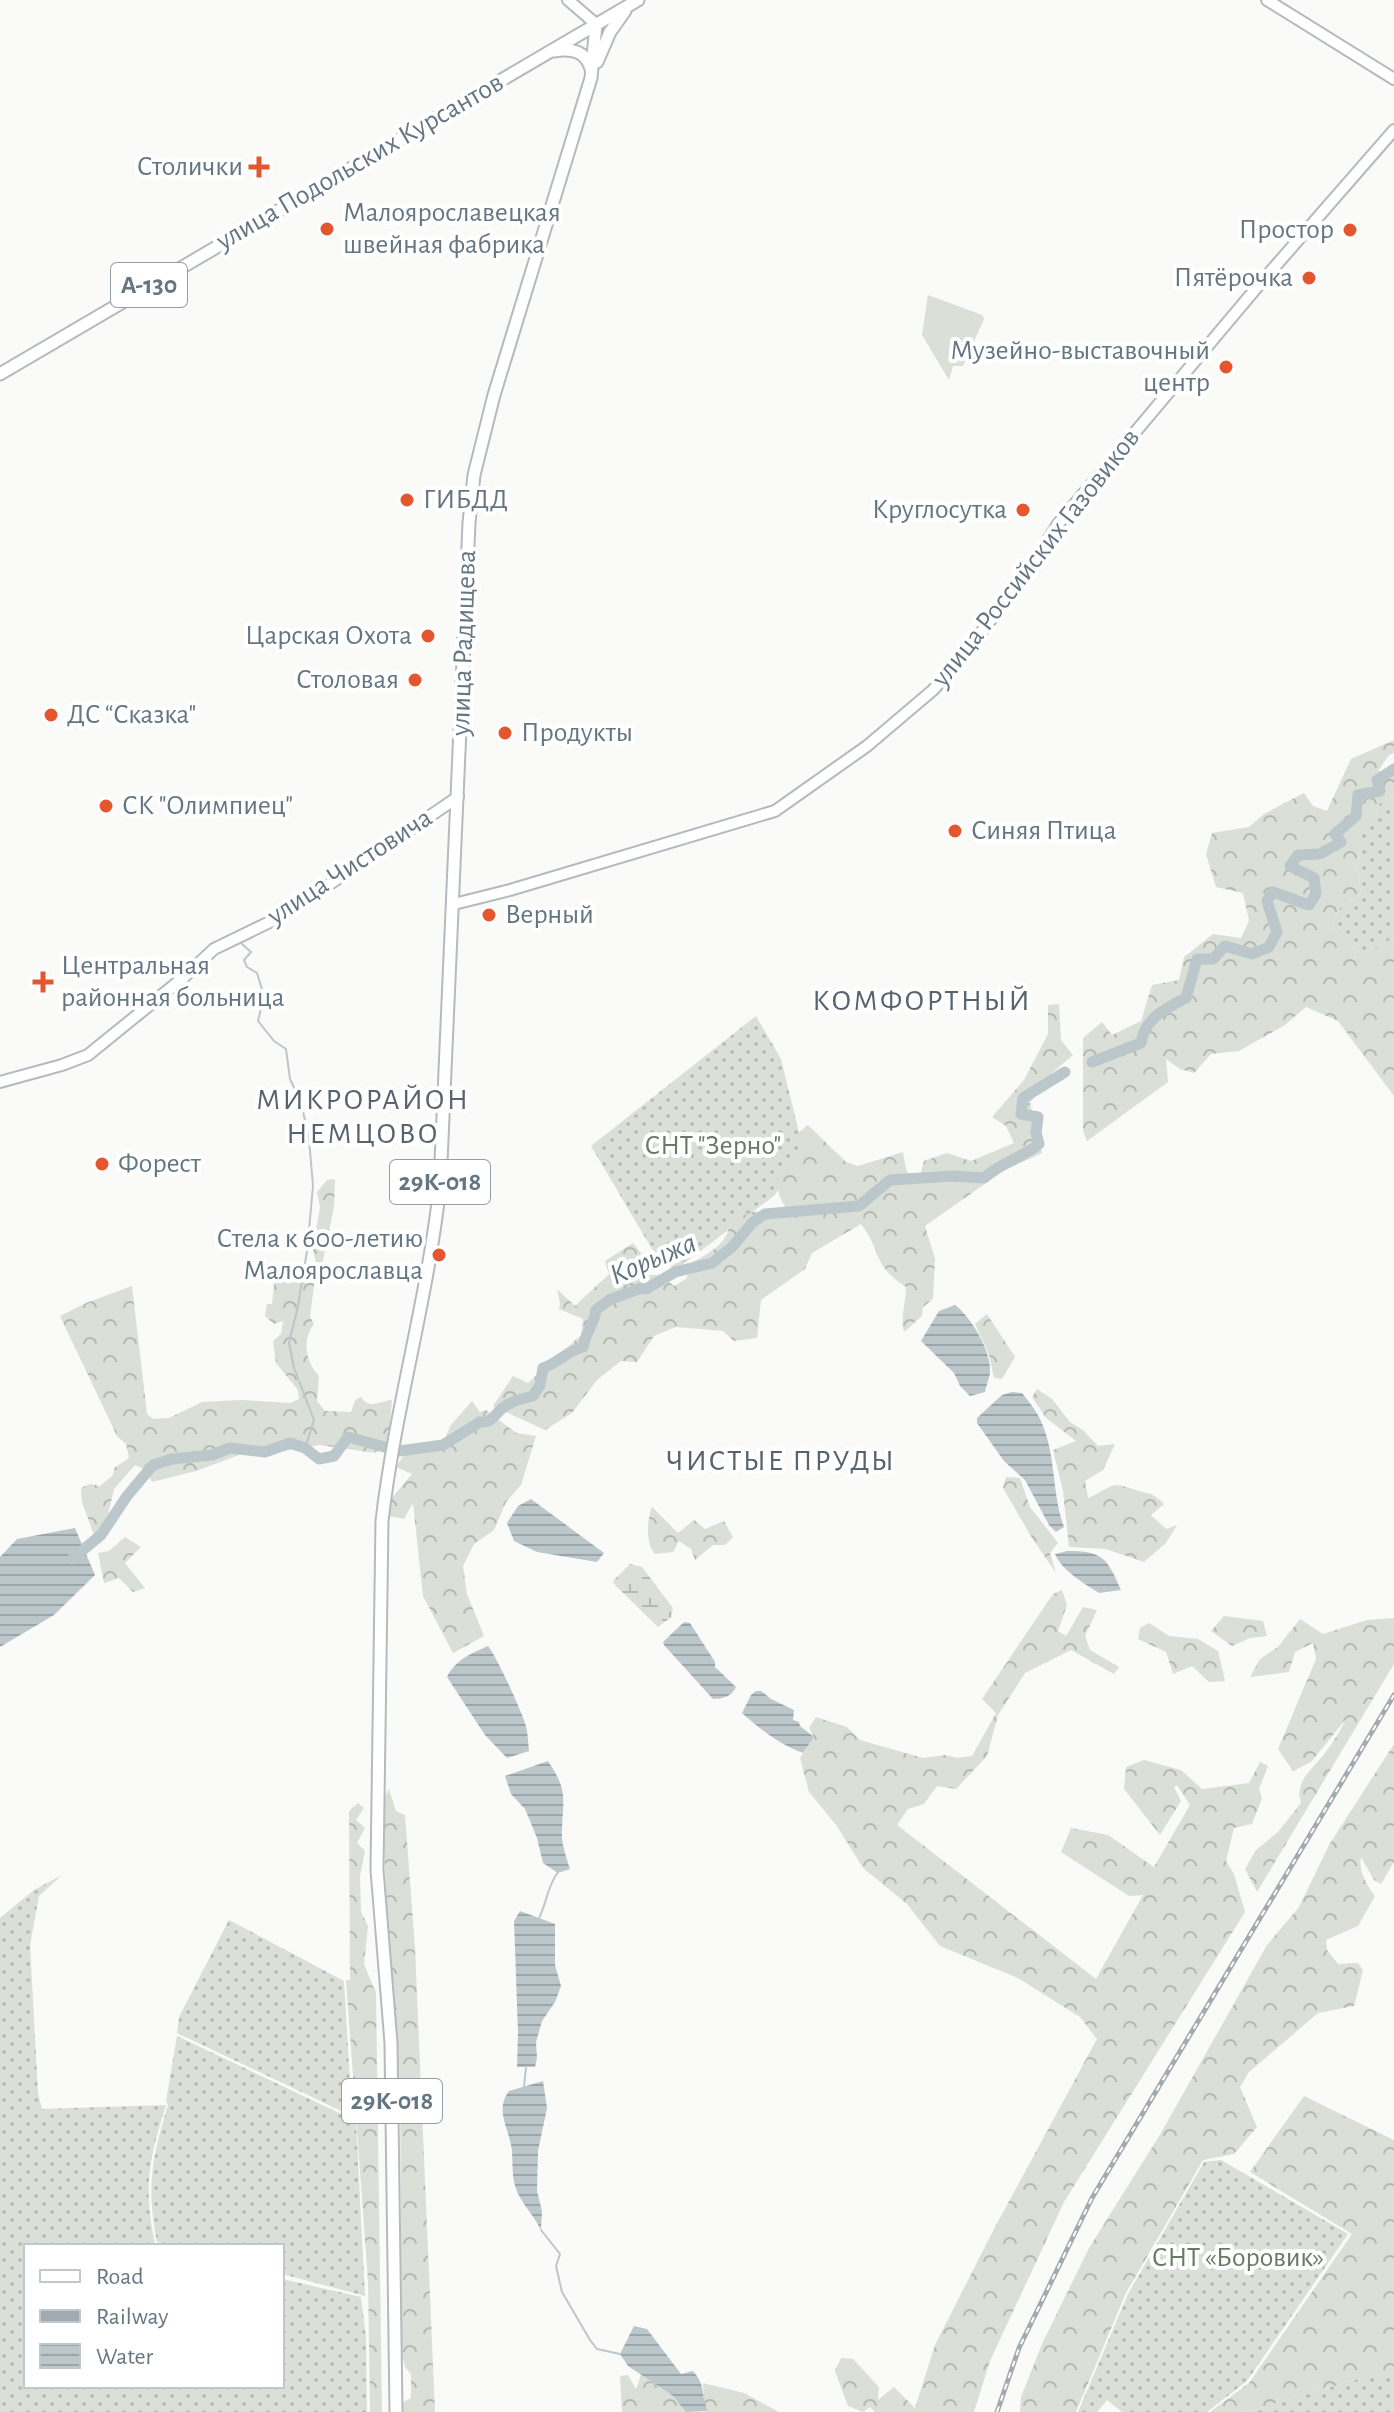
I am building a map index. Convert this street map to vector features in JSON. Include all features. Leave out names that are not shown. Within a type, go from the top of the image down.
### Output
[{"type":"main road","points":[[568,0],[596,24]]},
{"type":"main road","points":[[1267,0],[1394,79]]},
{"type":"main road","points":[[591,78],[610,32],[635,2]]},
{"type":"main road","name":"А-130","points":[[596,24],[635,2]]},
{"type":"main road","name":"улица Подольских Курсантов","points":[[0,374],[596,24]]},
{"type":"main road","name":"улица Радищева","points":[[396,2412],[391,2043],[377,1870],[382,1521],[440,1185],[469,523],[474,475],[494,395],[591,78],[596,24]]},
{"type":"main road","points":[[546,54],[564,49],[581,53],[590,65],[591,78]]},
{"type":"main road","name":"улица Российских Газовиков","points":[[454,904],[775,811],[812,788],[899,721],[959,661],[1032,565],[1058,524],[1394,130]]},
{"type":"main road","name":"улица Чистовича","points":[[0,1082],[88,1055],[214,949],[284,915],[458,797]]},
{"type":"green space","points":[[928,295],[982,315],[984,319],[963,366],[953,366],[949,380],[922,335]]},
{"type":"green space","points":[[1394,740],[1394,753],[1389,755],[1378,771],[1392,772],[1394,769],[1394,795],[1379,804],[1376,817],[1360,838],[1362,849],[1357,866],[1361,894],[1339,909],[1332,928],[1361,954],[1394,938],[1394,1096],[1338,1021],[1306,1007],[1285,1025],[1239,1051],[1211,1054],[1194,1073],[1180,1069],[1166,1059],[1168,1082],[1087,1141],[1083,1131],[1083,1038],[1102,1022],[1112,1035],[1141,1021],[1152,985],[1179,980],[1184,957],[1213,934],[1241,938],[1249,921],[1243,893],[1216,887],[1206,854],[1212,833],[1249,827],[1264,814],[1304,793],[1313,806],[1327,811],[1351,759]]},
{"type":"green space","points":[[1394,795],[1394,938],[1361,954],[1332,928],[1339,909],[1361,894],[1357,866],[1362,849],[1359,838],[1376,817],[1379,804]]},
{"type":"green space","points":[[1059,1004],[1061,1040],[1073,1055],[1052,1073],[1030,1103],[1042,1153],[1003,1171],[925,1226],[935,1259],[933,1299],[923,1307],[922,1316],[904,1332],[906,1287],[882,1265],[861,1224],[812,1253],[805,1269],[761,1300],[757,1338],[734,1341],[723,1331],[676,1327],[654,1336],[637,1362],[621,1361],[597,1380],[572,1413],[545,1430],[493,1406],[513,1376],[528,1383],[581,1335],[583,1319],[559,1309],[557,1289],[575,1306],[609,1274],[605,1261],[633,1243],[643,1256],[642,1275],[661,1275],[674,1286],[686,1279],[693,1262],[723,1240],[731,1219],[756,1211],[769,1219],[783,1216],[785,1206],[778,1184],[782,1171],[798,1153],[798,1133],[808,1125],[846,1162],[858,1166],[903,1152],[913,1184],[918,1184],[924,1161],[947,1153],[971,1161],[1014,1143],[1006,1126],[992,1117],[1024,1080],[1048,1034],[1048,1005]]},
{"type":"green space","name":"СНТ \"Зерно\"","points":[[756,1016],[781,1059],[802,1145],[775,1195],[675,1270],[655,1254],[591,1146]]},
{"type":"green space","points":[[335,1179],[334,1207],[322,1265],[316,1263],[309,1232],[316,1230],[320,1208],[317,1192],[327,1180]]},
{"type":"green space","points":[[308,1264],[316,1269],[310,1317],[314,1324],[308,1337],[307,1350],[319,1376],[317,1401],[325,1411],[351,1412],[355,1400],[361,1397],[371,1404],[392,1400],[388,1444],[375,1453],[320,1445],[272,1453],[247,1452],[196,1471],[152,1482],[146,1470],[135,1465],[114,1489],[104,1531],[95,1538],[82,1502],[81,1488],[90,1484],[100,1486],[113,1475],[114,1468],[129,1458],[126,1444],[117,1436],[60,1316],[132,1286],[147,1414],[153,1419],[169,1418],[202,1402],[241,1400],[290,1403],[299,1399],[298,1390],[276,1363],[273,1341],[281,1334],[283,1321],[274,1324],[265,1316],[267,1304],[272,1304],[275,1274],[293,1274],[296,1267]]},
{"type":"green space","points":[[987,1314],[1015,1357],[1002,1379],[994,1378],[989,1355],[975,1324]]},
{"type":"green space","points":[[1037,1389],[1052,1399],[1070,1422],[1098,1446],[1115,1444],[1103,1470],[1085,1481],[1088,1498],[1121,1485],[1153,1495],[1164,1504],[1151,1515],[1166,1529],[1177,1525],[1166,1543],[1144,1562],[1106,1549],[1069,1547],[1063,1491],[1053,1450],[1076,1441],[1046,1418],[1032,1397]]},
{"type":"green space","points":[[472,1401],[480,1412],[486,1410],[516,1433],[536,1436],[521,1485],[506,1502],[494,1530],[474,1544],[463,1566],[467,1594],[484,1636],[453,1653],[423,1596],[413,1503],[404,1519],[389,1516],[390,1500],[412,1474],[396,1467],[407,1450],[444,1440],[451,1425]]},
{"type":"green space","points":[[1006,1477],[1020,1478],[1030,1507],[1058,1543],[1050,1553],[1056,1573],[1003,1488]]},
{"type":"green space","points":[[652,1507],[678,1533],[694,1520],[705,1529],[724,1521],[733,1537],[725,1545],[713,1545],[695,1560],[691,1549],[679,1541],[673,1552],[655,1554],[648,1531]]},
{"type":"green space","points":[[125,1537],[141,1547],[125,1563],[145,1588],[133,1592],[119,1578],[104,1583],[98,1553],[109,1551]]},
{"type":"green space","points":[[630,1564],[642,1567],[673,1608],[671,1617],[658,1627],[613,1581]]},
{"type":"green space","points":[[1062,1590],[1067,1605],[1058,1631],[1066,1636],[1083,1607],[1097,1610],[1085,1636],[1090,1650],[1119,1667],[1114,1674],[1071,1650],[1025,1673],[998,1715],[987,1756],[956,1789],[937,1786],[924,1804],[908,1809],[897,1825],[1096,1979],[1143,1895],[1129,1896],[1061,1852],[1071,1828],[1108,1835],[1154,1867],[1190,1805],[1177,1785],[1174,1787],[1181,1801],[1160,1835],[1124,1789],[1126,1767],[1144,1760],[1181,1770],[1202,1789],[1249,1783],[1260,1762],[1268,1766],[1259,1789],[1262,1798],[1252,1824],[1234,1828],[1226,1861],[1234,1874],[1245,1912],[1064,2202],[990,2361],[974,2412],[875,2412],[870,2407],[863,2412],[848,2406],[835,2371],[841,2358],[853,2359],[879,2387],[878,2400],[894,2387],[915,2408],[935,2345],[1097,2039],[1080,2017],[1018,1978],[940,1946],[907,1904],[863,1868],[837,1826],[809,1792],[800,1758],[814,1737],[809,1728],[816,1717],[847,1727],[860,1740],[923,1758],[972,1756],[996,1713],[982,1699],[1053,1594]]},
{"type":"green space","points":[[1224,1616],[1263,1621],[1267,1636],[1250,1638],[1232,1646],[1211,1631]]},
{"type":"green space","points":[[1394,1618],[1394,1664],[1257,1892],[1245,1869],[1256,1850],[1278,1832],[1301,1803],[1302,1782],[1331,1745],[1346,1719],[1311,1762],[1293,1771],[1278,1749],[1316,1659],[1313,1643],[1295,1652],[1289,1672],[1250,1677],[1260,1659],[1278,1647],[1300,1619],[1323,1634],[1367,1620]]},
{"type":"green space","points":[[1149,1623],[1169,1636],[1198,1639],[1218,1651],[1225,1681],[1209,1682],[1192,1666],[1173,1674],[1166,1652],[1138,1639],[1140,1628]]},
{"type":"green space","points":[[1394,1744],[1394,1862],[1381,1884],[1374,1880],[1361,1857],[1362,1872],[1375,1896],[1358,1926],[1326,1940],[1327,1950],[1338,1964],[1358,1963],[1363,1970],[1354,2006],[1318,2013],[1249,2072],[1240,2087],[1257,2127],[1234,2154],[1203,2160],[1126,2293],[1076,2412],[1020,2412],[1021,2397],[1042,2344],[1089,2248],[1161,2133],[1267,1945],[1299,1907],[1329,1845]]},
{"type":"green space","points":[[389,1789],[396,1811],[405,1815],[415,1948],[435,2412],[403,2412],[403,2402],[411,2398],[411,2374],[405,2367],[402,2354],[400,2088],[387,1935],[384,1836],[384,1798]]},
{"type":"green space","points":[[358,1803],[364,1808],[356,1820],[365,1828],[357,1843],[365,1851],[360,1876],[361,1912],[368,1926],[364,1964],[376,1993],[382,2412],[370,2412],[368,2281],[346,1980],[350,1980],[349,1811]]},
{"type":"green space","points":[[62,1875],[39,1896],[30,1945],[38,2093],[42,2109],[166,2105],[150,2174],[149,2206],[155,2244],[24,2244],[24,2388],[284,2388],[284,2279],[361,2297],[366,2337],[367,2412],[0,2412],[0,1918],[34,1890]]},
{"type":"green space","points":[[229,1920],[344,1981],[352,2116],[177,2033],[179,2017]]},
{"type":"green space","points":[[177,2036],[356,2121],[365,2296],[284,2275],[284,2244],[157,2242],[152,2173],[168,2105],[166,2101]]},
{"type":"green space","points":[[1304,2096],[1394,2140],[1394,2372],[1372,2375],[1245,2412],[1210,2412],[1249,2383],[1352,2234],[1250,2172]]},
{"type":"green space","name":"СНТ «Боровик»","points":[[1221,2160],[1348,2234],[1247,2381],[1207,2412],[1122,2412],[1107,2400],[1097,2412],[1078,2412],[1128,2294],[1204,2162]]},
{"type":"green space","points":[[1394,2372],[1394,2412],[1245,2412],[1372,2375]]},
{"type":"green space","points":[[628,2375],[636,2389],[641,2375],[673,2396],[686,2412],[622,2412],[620,2376]]},
{"type":"green space","points":[[703,2383],[744,2393],[779,2412],[705,2412]]},
{"type":"water","points":[[955,1305],[979,1336],[990,1365],[985,1392],[970,1396],[960,1386],[954,1373],[921,1341],[939,1311]]},
{"type":"water","points":[[1022,1393],[1039,1417],[1047,1438],[1064,1527],[1056,1532],[1049,1525],[1025,1480],[1004,1461],[977,1423],[977,1418],[1002,1395]]},
{"type":"water","points":[[531,1499],[604,1553],[597,1562],[537,1552],[514,1541],[507,1523],[518,1506]]},
{"type":"water","points":[[75,1528],[95,1575],[54,1615],[0,1647],[0,1557],[17,1539]]},
{"type":"water","points":[[1067,1551],[1102,1558],[1112,1570],[1121,1590],[1099,1593],[1068,1572],[1055,1554]]},
{"type":"water","points":[[684,1622],[690,1623],[715,1662],[715,1667],[736,1687],[730,1695],[713,1699],[664,1645],[663,1642]]},
{"type":"water","points":[[488,1646],[527,1729],[529,1751],[507,1758],[485,1735],[447,1677],[459,1662]]},
{"type":"water","points":[[756,1691],[794,1710],[793,1720],[814,1737],[803,1753],[771,1736],[742,1713]]},
{"type":"water","points":[[548,1761],[561,1787],[562,1840],[570,1869],[558,1873],[543,1863],[525,1809],[511,1794],[505,1776]]},
{"type":"water","points":[[520,1911],[555,1924],[555,1965],[561,1986],[542,2021],[536,2042],[535,2067],[517,2067],[514,1921]]},
{"type":"water","points":[[543,2081],[547,2108],[538,2151],[537,2191],[542,2211],[541,2230],[516,2188],[503,2106],[509,2091]]},
{"type":"water","points":[[634,2326],[647,2329],[681,2374],[693,2371],[700,2382],[708,2411],[686,2412],[673,2396],[628,2366],[620,2354]]},
{"type":"waterway","name":"Корыжа","points":[[1092,1062],[1141,1043],[1151,1021],[1186,998],[1197,959],[1213,959],[1225,946],[1252,954],[1269,947],[1277,932],[1267,901],[1273,892],[1309,905],[1316,894],[1314,878],[1290,866],[1298,855],[1320,854],[1341,842],[1335,834],[1356,816],[1358,795],[1380,791],[1377,780],[1394,769]]},
{"type":"waterway","points":[[242,944],[251,952],[244,960],[247,967],[257,973],[264,996],[258,1021],[274,1041],[286,1049],[290,1079],[301,1102],[309,1139],[313,1186],[307,1251],[289,1343],[294,1368],[314,1420],[305,1448]]},
{"type":"waterway","name":"Корыжа","points":[[399,1451],[443,1445],[480,1422],[489,1421],[510,1403],[533,1396],[540,1385],[543,1368],[583,1347],[596,1310],[609,1300],[646,1289],[675,1272],[712,1263],[765,1214],[859,1206],[890,1180],[953,1176],[984,1178],[1039,1144],[1036,1133],[1038,1117],[1021,1114],[1023,1098],[1065,1072]]},
{"type":"waterway","name":"Корыжа","points":[[72,1559],[101,1535],[153,1465],[172,1459],[212,1455],[230,1448],[265,1452],[290,1443],[305,1448],[319,1459],[334,1456],[348,1437],[388,1448]]},
{"type":"waterway","points":[[539,1918],[558,1872]]},
{"type":"waterway","points":[[524,2086],[526,2068]]},
{"type":"waterway","points":[[541,2230],[560,2254],[556,2266],[562,2292],[590,2340],[597,2349],[620,2354]]},
{"type":"railway","points":[[997,2412],[1019,2348],[1092,2198],[1394,1695]]},
{"type":"place","name":"Столички","points":[[259,167]]},
{"type":"place","name":"Малоярославецкая швейная фабрика","points":[[327,229]]},
{"type":"place","name":"Простор","points":[[1350,230]]},
{"type":"place","name":"Пятёрочка","points":[[1309,278]]},
{"type":"place","name":"Музейно-выставочный центр","points":[[1226,367]]},
{"type":"place","name":"ГИБДД","points":[[407,500]]},
{"type":"place","name":"Круглосутка","points":[[1023,510]]},
{"type":"place","name":"Царская Охота","points":[[428,636]]},
{"type":"place","name":"Столовая","points":[[415,680]]},
{"type":"place","name":"ДС “Сказка\"","points":[[51,715]]},
{"type":"place","name":"Продукты","points":[[505,733]]},
{"type":"place","name":"СК \"Олимпиец\"","points":[[106,806]]},
{"type":"place","name":"Синяя Птица","points":[[955,831]]},
{"type":"place","name":"Верный","points":[[489,915]]},
{"type":"place","name":"Центральная районная больница","points":[[43,982]]},
{"type":"place","name":"Форест","points":[[102,1164]]},
{"type":"place","name":"Стела к 600-летию Малоярославца","points":[[439,1255]]},
{"type":"district","name":"КОМФОРТНЫЙ","points":[[922,1001]]},
{"type":"district","name":"МИКРОРАЙОН НЕМЦОВО","points":[[363,1117]]},
{"type":"district","name":"ЧИСТЫЕ ПРУДЫ","points":[[781,1461]]}]
